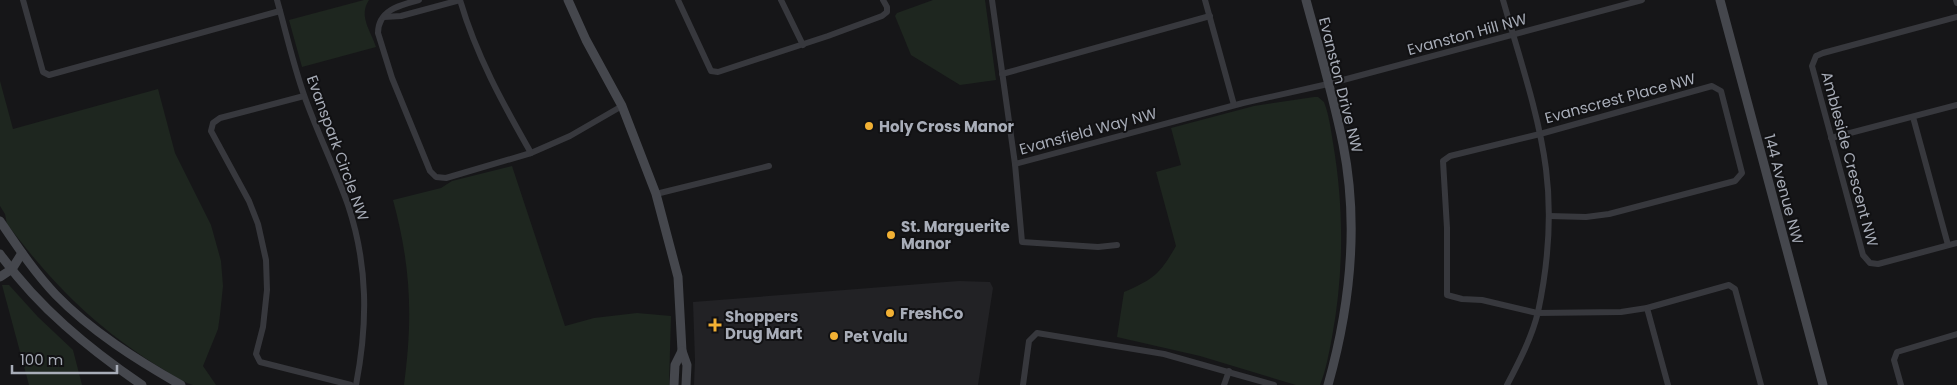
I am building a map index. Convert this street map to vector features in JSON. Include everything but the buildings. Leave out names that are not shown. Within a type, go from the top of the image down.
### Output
[{"type":"street","points":[[23,0],[43,72],[49,75],[280,11]]},
{"type":"street","name":"Evanspark Circle NW","points":[[277,0],[304,96],[348,206],[363,267],[365,322],[363,351],[356,385]]},
{"type":"street","points":[[419,0],[398,6],[384,16],[378,23],[378,33],[402,102],[432,175],[446,178],[531,154],[570,136],[622,106]]},
{"type":"street","points":[[384,16],[401,16],[460,0],[475,46],[531,154]]},
{"type":"street","points":[[568,0],[586,40],[622,106],[656,194],[678,277],[682,351],[687,366],[686,385]]},
{"type":"street","points":[[678,0],[711,71],[718,72],[882,16],[886,12],[887,7],[883,0]]},
{"type":"street","points":[[781,0],[803,44]]},
{"type":"street","name":"Evansfield Way NW","points":[[992,0],[1015,164],[1234,105],[1328,84]]},
{"type":"street","points":[[1205,0],[1234,105]]},
{"type":"street","name":"Evanston Drive NW","points":[[1306,0],[1343,145],[1350,196],[1350,250],[1344,316],[1340,343],[1328,385]]},
{"type":"street","points":[[1503,0],[1540,134],[1546,168],[1549,216],[1546,262],[1538,313],[1524,352],[1507,385]]},
{"type":"street","name":"Evanston Hill NW","points":[[1328,84],[1642,0]]},
{"type":"street","name":"144 Avenue NW","points":[[1720,0],[1822,385]]},
{"type":"street","points":[[1002,74],[1210,16]]},
{"type":"street","name":"Ambleside Crescent NW","points":[[1957,17],[1816,56],[1813,59],[1813,70],[1863,255],[1866,260],[1878,264],[1957,243]]},
{"type":"street","name":"Evanscrest Place NW","points":[[1540,134],[1712,86],[1721,91],[1742,173],[1735,181],[1624,211],[1596,216],[1549,216]]},
{"type":"street","points":[[304,96],[220,118],[213,123],[211,131],[249,200],[258,224],[266,260],[267,290],[263,328],[256,354],[260,362],[352,385]]},
{"type":"street","points":[[1832,138],[1957,105]]},
{"type":"street","points":[[1914,117],[1948,245]]},
{"type":"street","points":[[1540,134],[1450,156],[1443,161],[1447,228],[1447,295],[1462,299],[1482,300],[1538,313],[1621,312],[1647,308],[1729,285],[1736,289],[1761,385]]},
{"type":"street","points":[[1015,164],[1022,242],[1098,247],[1117,245]]},
{"type":"street","points":[[656,194],[769,166]]},
{"type":"street","points":[[0,221],[22,253],[56,294],[89,325],[152,369],[181,385]]},
{"type":"street","points":[[1,259],[22,253]]},
{"type":"street","points":[[0,277],[12,269],[22,253]]},
{"type":"street","points":[[1,259],[43,305],[71,332],[99,356],[142,385]]},
{"type":"street","points":[[1647,308],[1668,385]]},
{"type":"street","points":[[1023,385],[1029,341],[1037,333],[1164,354],[1274,385]]},
{"type":"street","points":[[1901,385],[1894,360],[1897,352],[1957,334]]},
{"type":"street","points":[[674,385],[675,365],[682,351]]},
{"type":"street","points":[[1224,385],[1229,371]]},
{"type":"shaded area","points":[[369,0],[366,6],[365,18],[376,47],[302,67],[289,20]]},
{"type":"shaded area","points":[[933,0],[985,0],[996,80],[960,85],[911,55],[895,16],[897,13]]},
{"type":"shaded area","points":[[0,81],[13,129],[158,89],[175,153],[211,225],[221,261],[223,286],[218,329],[203,366],[216,385],[193,385],[184,381],[156,365],[113,335],[93,319],[57,284],[7,224],[5,214],[0,206]]},
{"type":"shaded area","points":[[1318,97],[1324,102],[1329,117],[1337,167],[1341,216],[1339,289],[1332,337],[1320,385],[1296,385],[1200,356],[1117,337],[1124,292],[1155,275],[1176,246],[1156,172],[1181,165],[1171,128],[1254,106]]},
{"type":"shaded area","points":[[512,166],[565,326],[594,318],[637,313],[671,316],[669,385],[404,385],[409,337],[409,292],[404,247],[393,200],[441,188],[452,181]]},
{"type":"shaded area","points":[[959,281],[990,282],[993,288],[978,385],[694,385],[693,302]]},
{"type":"shaded area","points":[[2,285],[9,285],[38,317],[73,350],[82,385],[29,385]]},
{"type":"place","name":"Holy Cross Manor","points":[[869,126]]},
{"type":"place","name":"St. Marguerite Manor","points":[[891,235]]},
{"type":"place","name":"FreshCo","points":[[890,313]]},
{"type":"place","name":"Shoppers Drug Mart","points":[[715,325]]},
{"type":"place","name":"Pet Valu","points":[[834,336]]}]
